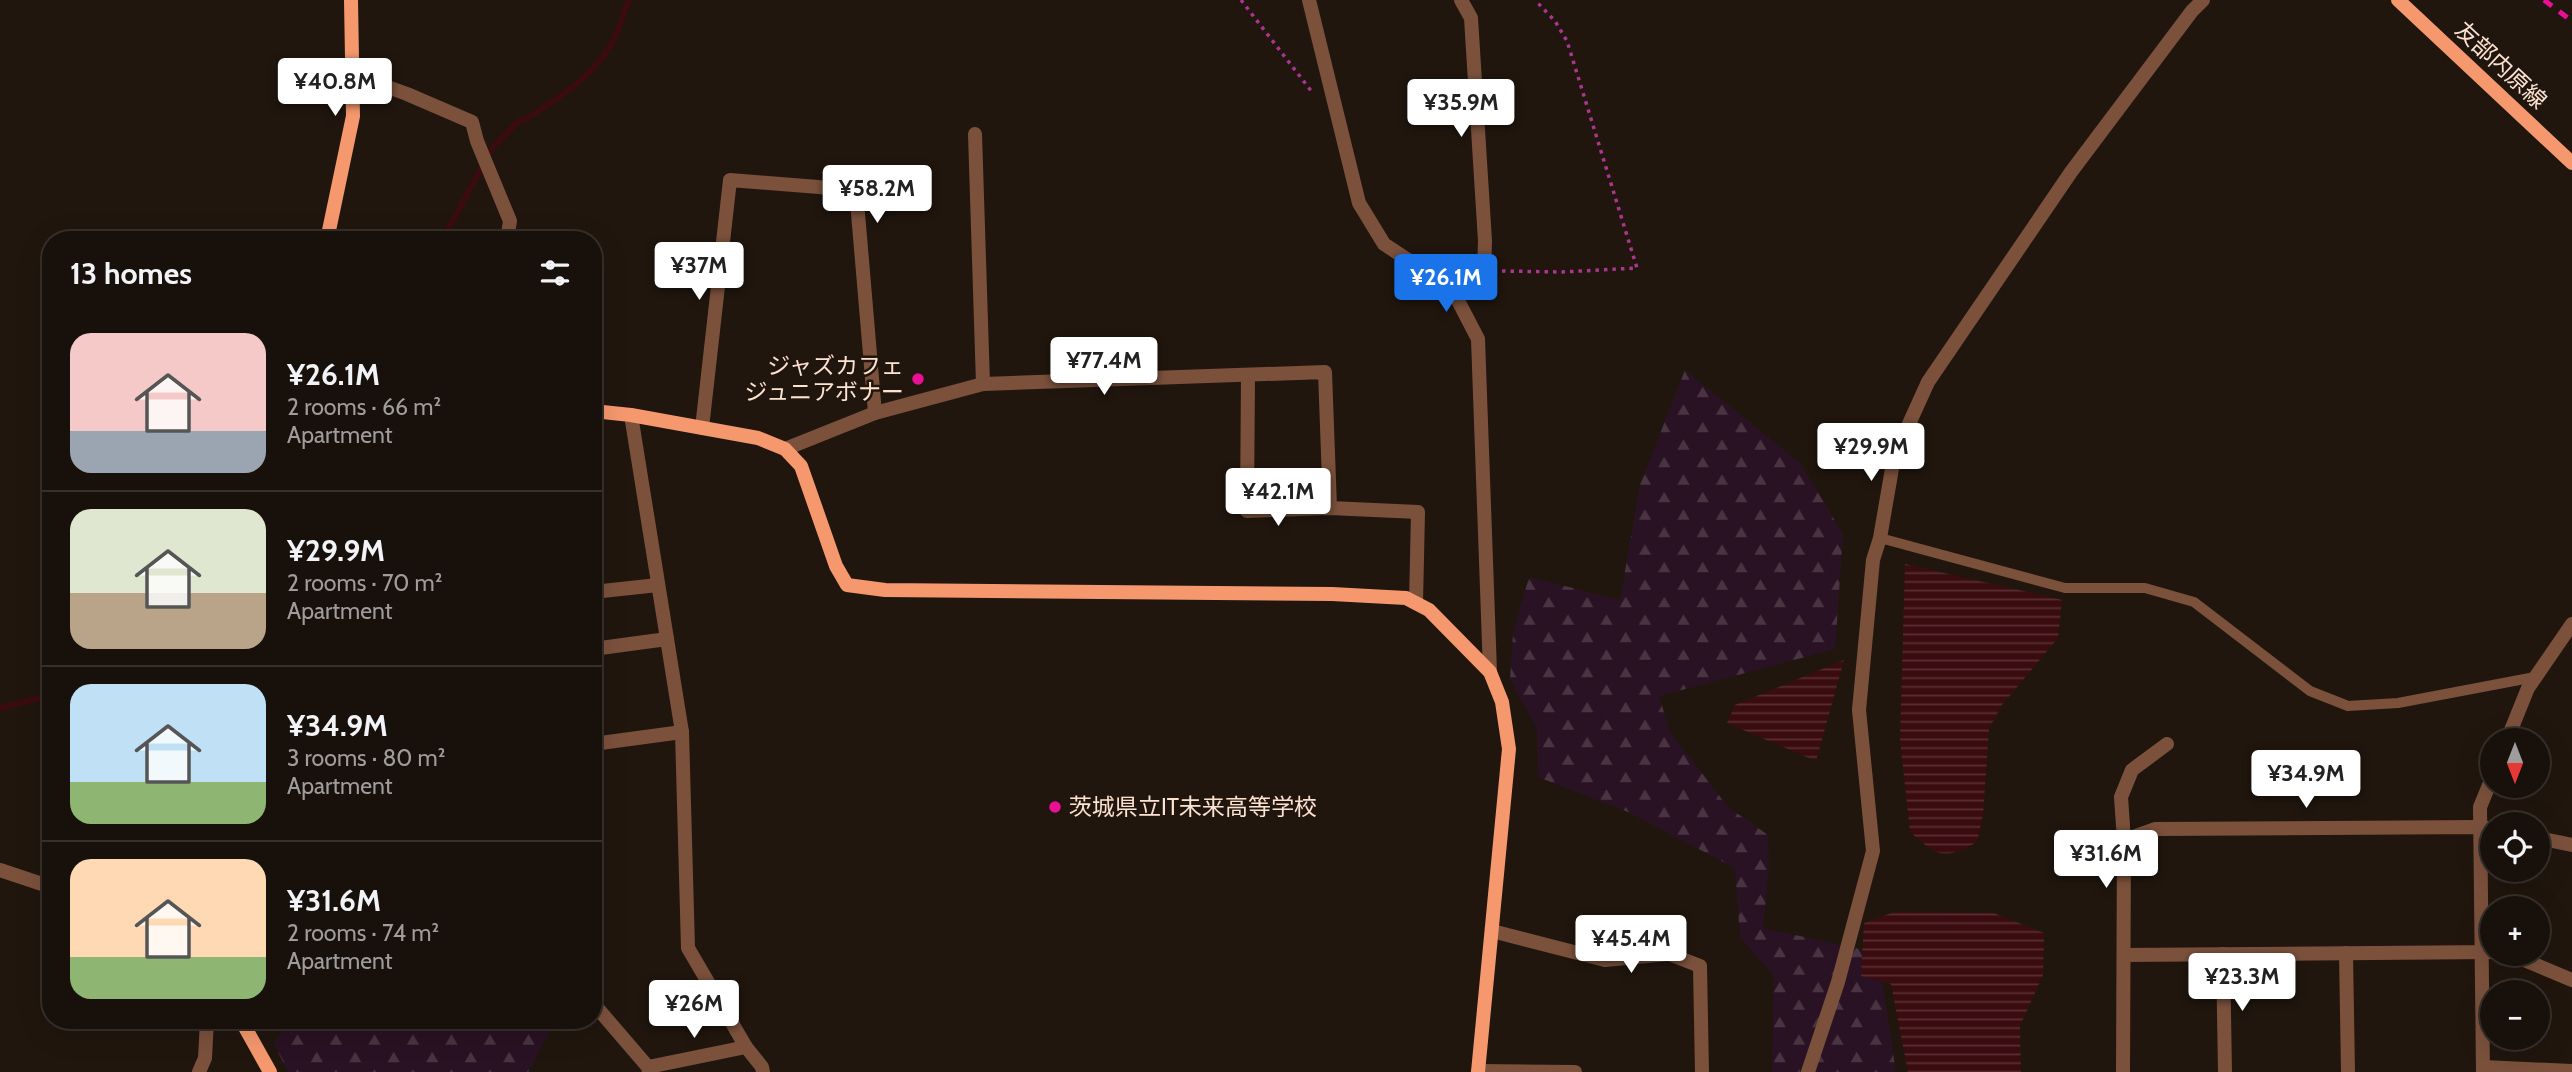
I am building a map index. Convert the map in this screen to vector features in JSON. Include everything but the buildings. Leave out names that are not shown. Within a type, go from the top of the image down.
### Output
[{"type":"street","points":[[329,231],[353,116],[351,0]]},
{"type":"street","points":[[1309,0],[1359,203],[1384,244],[1452,289],[1478,339],[1490,672],[1502,702],[1509,749],[1478,1071],[1575,1072]]},
{"type":"street","points":[[1461,0],[1471,18],[1485,241],[1484,271]]},
{"type":"street","points":[[1808,1072],[1838,982],[1873,851],[1859,710],[1873,560],[1880,538],[1894,457],[1928,382],[2071,172],[2203,0]]},
{"type":"street","name":"友部内原線","points":[[2398,0],[2572,163]]},
{"type":"street","points":[[352,74],[407,93],[472,122],[477,141],[510,221],[508,231]]},
{"type":"street","points":[[975,134],[983,384]]},
{"type":"street","points":[[702,428],[730,180],[856,190],[875,413]]},
{"type":"street","points":[[785,449],[875,413],[983,384],[1325,372],[1331,509]]},
{"type":"street","points":[[1248,375],[1247,511],[1331,509],[1418,512],[1416,603]]},
{"type":"street","points":[[602,412],[758,438],[785,449],[801,466],[836,566],[847,585],[885,590],[1332,594],[1406,598],[1429,610],[1490,672]]},
{"type":"street","points":[[631,415],[682,732],[688,948],[763,1072]]},
{"type":"street","points":[[602,591],[658,586]]},
{"type":"street","points":[[2512,728],[2528,688],[2572,624]]},
{"type":"street","points":[[602,648],[667,639]]},
{"type":"street","points":[[602,743],[682,732]]},
{"type":"street","points":[[2123,1072],[2124,840],[2121,797],[2132,770],[2167,744]]},
{"type":"street","points":[[2124,840],[2155,829],[2480,828]]},
{"type":"street","points":[[2550,840],[2572,845]]},
{"type":"street","points":[[0,870],[42,884]]},
{"type":"street","points":[[1492,931],[1605,960],[1669,954],[1700,966],[1702,1072]]},
{"type":"street","points":[[2124,956],[2480,952]]},
{"type":"street","points":[[2346,953],[2348,1072]]},
{"type":"street","points":[[2223,954],[2225,1072]]},
{"type":"street","points":[[2487,966],[2483,1070],[2572,1071]]},
{"type":"street","points":[[2539,966],[2572,980]]},
{"type":"street","points":[[602,1014],[649,1070],[746,1047]]},
{"type":"street","points":[[199,1072],[205,1058],[207,1029]]},
{"type":"street","points":[[246,1029],[270,1072]]},
{"type":"lane","points":[[1880,538],[2066,588],[2145,588],[2194,602],[2310,691],[2348,706],[2398,703],[2535,677]]},
{"type":"path","points":[[1241,0],[1319,100]]},
{"type":"path","points":[[1484,271],[1562,272],[1637,268],[1567,41],[1555,21],[1535,0]]},
{"type":"green space","points":[[1685,370],[1800,463],[1843,534],[1835,649],[1659,696],[1670,732],[1728,807],[1768,835],[1769,868],[1763,928],[1878,953],[1896,1072],[1772,1072],[1774,976],[1740,937],[1735,868],[1628,812],[1538,777],[1537,729],[1510,679],[1513,634],[1529,577],[1620,600],[1640,485]]},
{"type":"green space","points":[[282,1029],[551,1029],[528,1072],[288,1072],[274,1044]]},
{"type":"shaded area","points":[[1905,564],[2062,600],[2058,638],[2002,705],[1989,729],[1983,815],[1977,842],[1948,854],[1934,851],[1910,832],[1900,740]]},
{"type":"shaded area","points":[[1844,660],[1816,761],[1727,723],[1735,705]]},
{"type":"shaded area","points":[[1894,912],[1994,913],[2044,933],[2043,975],[2020,1026],[2021,1072],[1908,1072],[1891,984],[1861,976],[1864,923]]},
{"type":"waterway","points":[[447,231],[493,147],[520,120],[562,95],[595,66],[613,41],[629,0]]},
{"type":"waterway","points":[[0,708],[42,697]]},
{"type":"railway","points":[[2544,0],[2572,21]]},
{"type":"place","name":"ジャズカフェ ジュニアボナー","points":[[918,379]]},
{"type":"place","name":"茨城県立IT未来高等学校","points":[[1055,807]]}]
